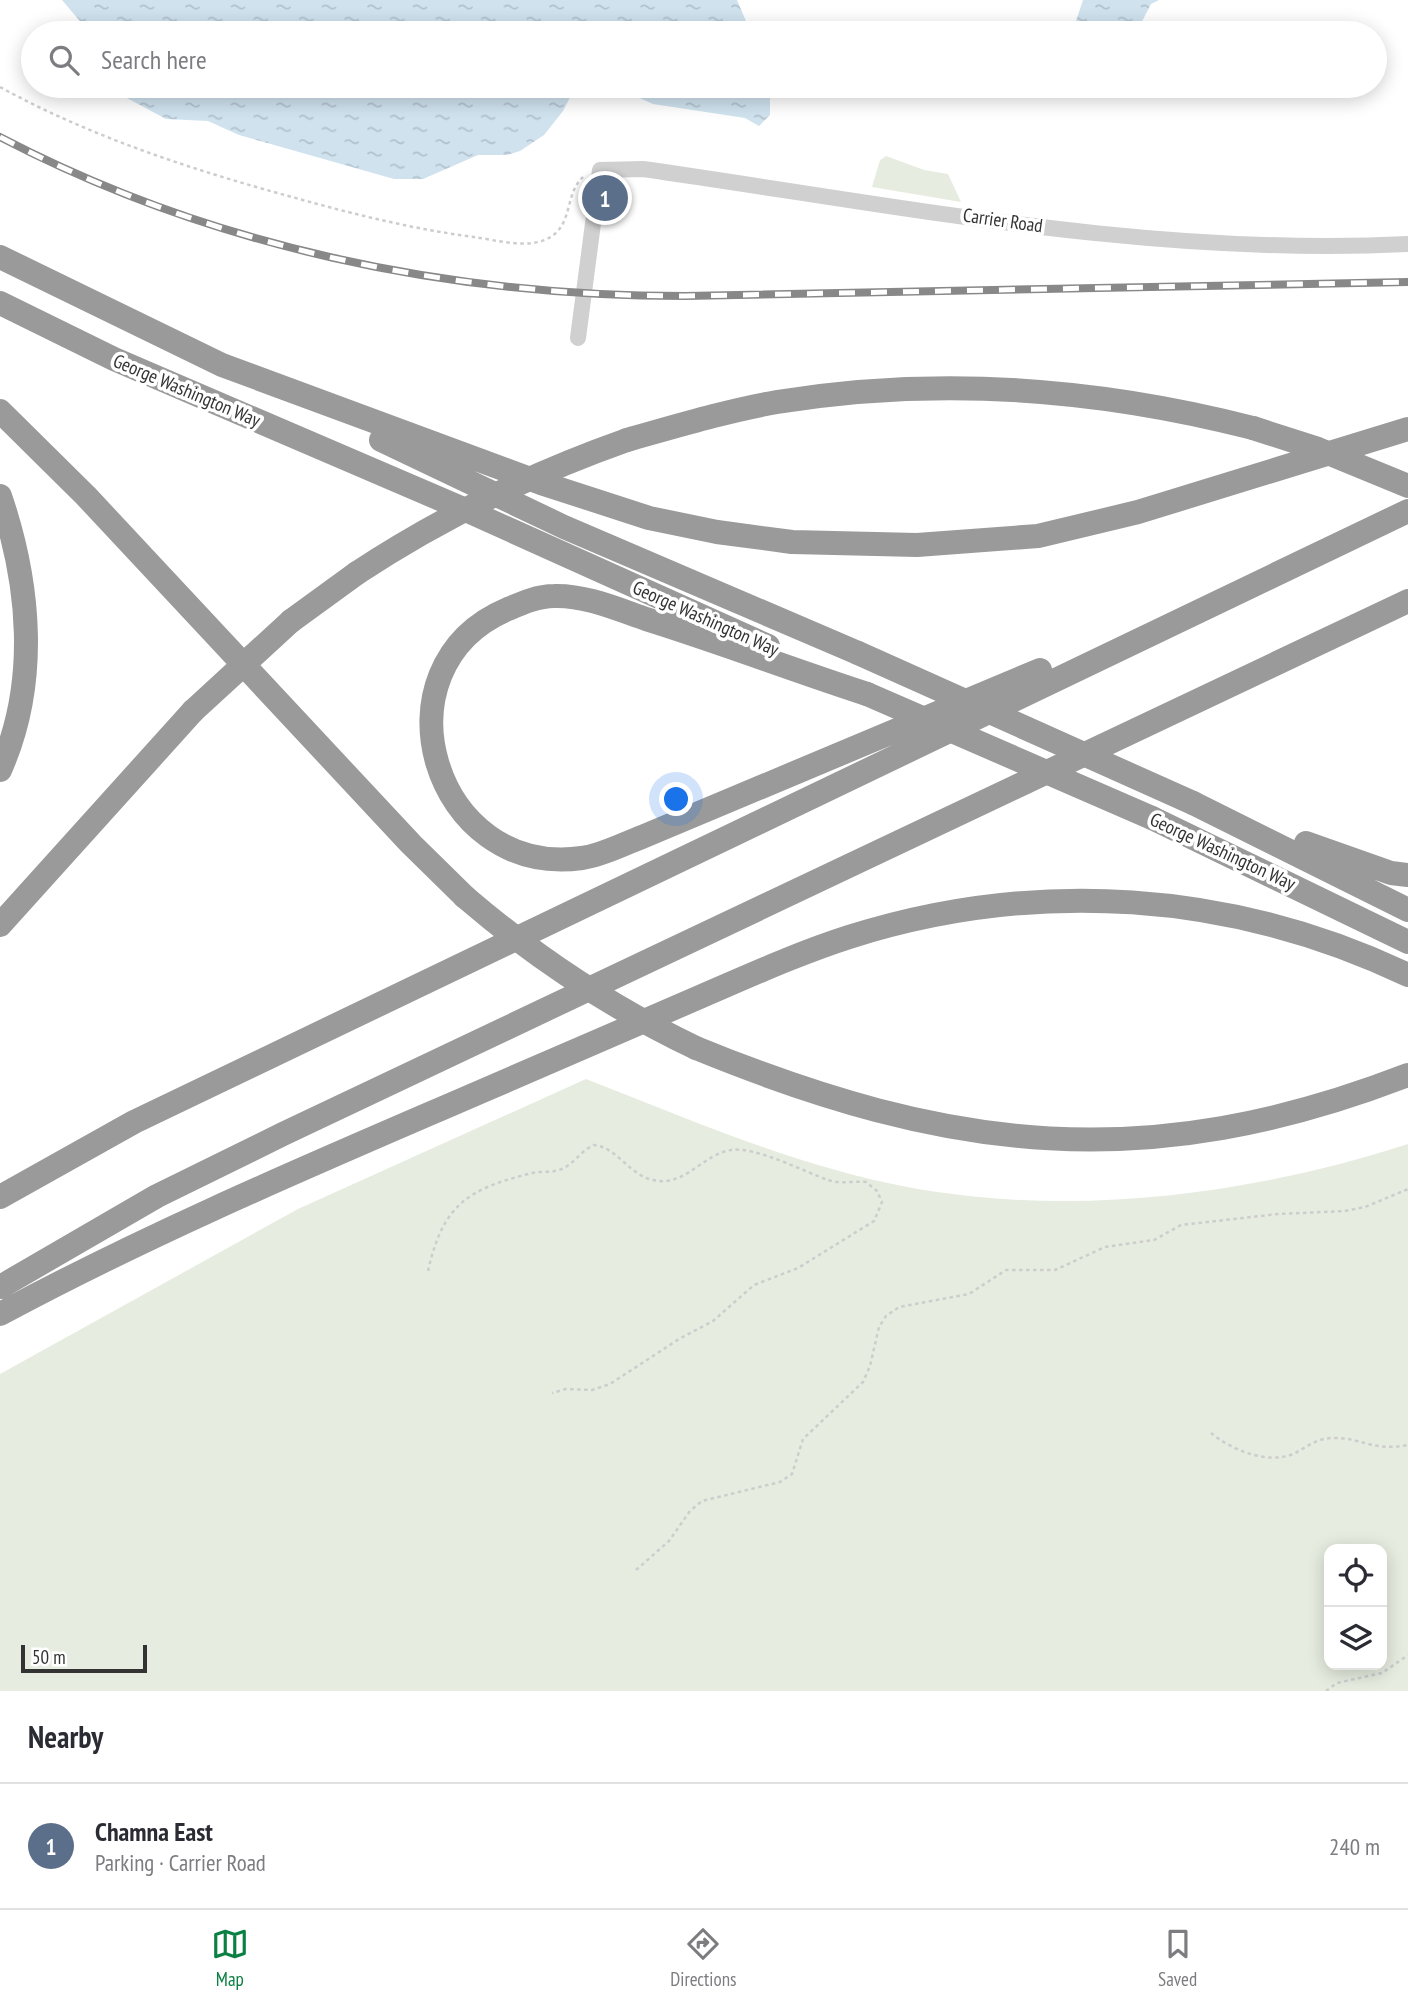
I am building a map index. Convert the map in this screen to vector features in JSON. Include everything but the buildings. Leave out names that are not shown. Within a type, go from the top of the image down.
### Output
[{"type":"highway","points":[[0,257],[222,365],[591,501],[649,518],[718,532],[792,542],[917,545],[1038,536],[1138,512],[1408,429]]},
{"type":"highway","name":"George Washington Way","points":[[0,303],[114,359],[468,511],[867,694],[1152,818],[1408,942]]},
{"type":"highway","name":"George Washington Way","points":[[222,365],[564,527],[858,653],[1197,804],[1408,910]]},
{"type":"highway","points":[[0,925],[193,711],[291,621],[357,573],[429,528],[505,488],[627,440],[776,402],[860,391],[941,388],[1035,390],[1154,405],[1253,428],[1318,449],[1408,486]]},
{"type":"highway","points":[[0,411],[86,496],[411,844],[465,897],[537,956],[587,990],[696,1048],[809,1091],[891,1115],[1003,1136],[1069,1140],[1123,1140],[1230,1128],[1327,1105],[1408,1075]]},
{"type":"highway","points":[[0,496],[23,578],[26,643],[19,703],[0,770]]},
{"type":"highway","points":[[0,1197],[134,1122],[1408,511]]},
{"type":"highway","points":[[867,694],[608,607],[554,596],[525,601],[495,614],[475,629],[444,669],[436,692],[431,740],[448,792],[476,827],[520,852],[544,858],[582,858],[631,841],[1091,649],[1208,607]]},
{"type":"highway","points":[[0,1287],[157,1196],[283,1134],[1408,601]]},
{"type":"highway","points":[[1250,677],[1378,628],[1408,621]]},
{"type":"highway","points":[[1197,804],[1391,873],[1408,875]]},
{"type":"highway","points":[[0,1314],[112,1256],[283,1177],[806,952],[908,921],[956,910],[1053,900],[1152,902],[1207,910],[1270,924],[1320,939],[1408,975]]},
{"type":"street","name":"Carrier Road","points":[[600,170],[643,169],[1182,242],[1303,248],[1408,244]]},
{"type":"street","points":[[578,338],[600,170]]},
{"type":"path","points":[[0,87],[21,96]]},
{"type":"path","points":[[25,98],[157,156],[338,210],[444,233],[525,243],[547,239],[564,223],[579,180],[600,170]]},
{"type":"path","points":[[428,1271],[438,1234],[467,1198],[487,1185],[564,1168],[593,1145],[611,1151],[636,1172],[652,1180],[678,1177],[716,1155],[735,1149],[807,1170],[831,1181],[866,1182],[877,1191],[882,1209],[874,1221],[798,1268],[754,1285],[713,1321],[601,1388],[566,1388],[552,1393]]},
{"type":"path","points":[[636,1570],[669,1541],[690,1511],[702,1501],[780,1482],[792,1474],[803,1439],[863,1382],[870,1366],[879,1327],[886,1316],[899,1307],[969,1294],[1006,1270],[1055,1269],[1105,1247],[1154,1240],[1181,1224],[1356,1209],[1408,1189]]},
{"type":"path","points":[[1211,1433],[1236,1450],[1274,1457],[1289,1456],[1315,1441],[1330,1437],[1380,1448],[1408,1445]]},
{"type":"path","points":[[1326,1691],[1338,1683],[1382,1673],[1408,1655]]},
{"type":"shaded area","points":[[886,156],[924,170],[948,174],[961,202],[872,187],[880,160]]},
{"type":"shaded area","points":[[586,1079],[716,1130],[816,1164],[919,1189],[989,1198],[1060,1201],[1131,1199],[1202,1191],[1272,1180],[1341,1164],[1408,1144],[1408,1691],[0,1691],[0,1374],[298,1209]]},
{"type":"water","points":[[62,0],[737,0],[746,21],[80,21]]},
{"type":"water","points":[[1083,0],[1159,0],[1151,4],[1142,21],[1076,21]]},
{"type":"water","points":[[127,98],[570,98],[544,135],[520,151],[507,155],[478,155],[423,179],[394,179],[239,135],[208,121],[166,119]]},
{"type":"water","points":[[640,98],[770,98],[770,115],[759,126],[745,118],[653,104]]},
{"type":"railway","points":[[0,137],[80,175],[163,208],[247,236],[333,258],[420,275],[508,287],[596,294],[685,296],[1408,282]]},
{"type":"place","name":"Chamna East","points":[[605,198]]}]
